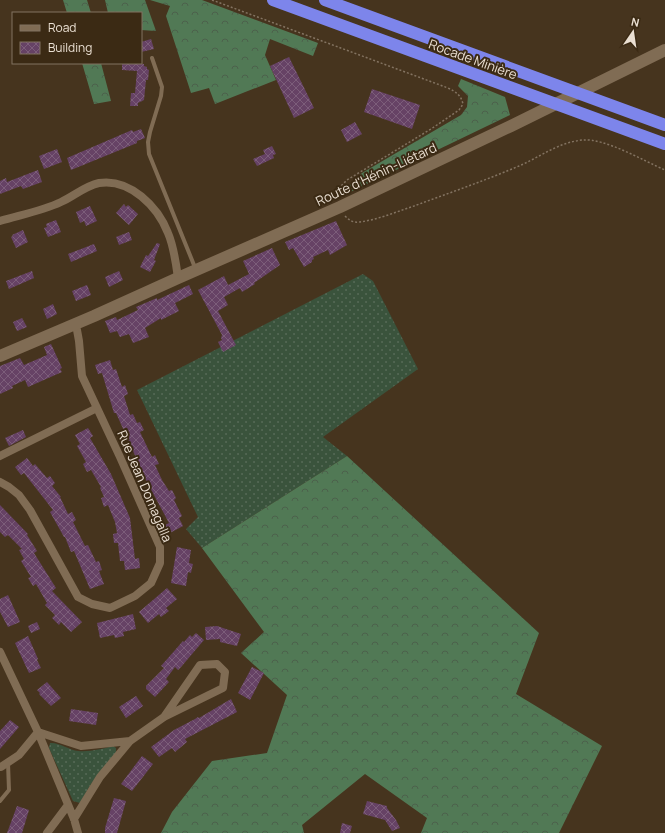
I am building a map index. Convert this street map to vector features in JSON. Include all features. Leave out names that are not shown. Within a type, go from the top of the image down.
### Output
[{"type":"highway","name":"Rocade Minière","points":[[273,0],[665,144]]},
{"type":"highway","name":"Rocade Minière","points":[[325,0],[665,125]]},
{"type":"main road","name":"Route d'Hénin-Liétard","points":[[0,356],[74,325],[340,207],[511,126],[665,50]]},
{"type":"street","points":[[0,221],[62,202],[87,187],[99,183],[113,183],[125,186],[138,194],[151,206],[160,218],[168,234],[174,254],[178,278]]},
{"type":"street","name":"Rue Jean Domagalla","points":[[0,482],[19,495],[30,510],[78,596],[92,604],[110,608],[135,596],[151,583],[160,562],[160,547],[82,376],[79,341],[77,330],[74,325]]},
{"type":"street","points":[[0,456],[97,408]]},
{"type":"street","points":[[0,652],[38,732],[78,833]]},
{"type":"street","points":[[74,820],[100,777],[130,741],[164,717],[223,688],[225,672],[217,664],[200,665],[164,717]]},
{"type":"street","points":[[38,732],[81,746],[130,741]]},
{"type":"street","points":[[0,767],[19,756],[38,732]]},
{"type":"street","points":[[47,833],[68,805]]},
{"type":"lane","points":[[152,58],[162,87],[162,96],[150,132],[148,142],[149,154],[196,270]]},
{"type":"lane","points":[[0,801],[9,790],[8,763]]},
{"type":"path","points":[[212,0],[448,88],[457,92],[461,98],[463,104],[459,110],[431,129],[347,180],[339,188],[338,195],[340,207],[346,217],[354,222],[383,216],[469,186],[520,166],[563,144],[584,140],[609,145],[665,170]]},
{"type":"green space","points":[[63,0],[87,0],[91,12],[67,12]]},
{"type":"green space","points":[[105,0],[145,0],[156,31],[142,30],[142,12],[108,12]]},
{"type":"green space","points":[[150,0],[202,0],[318,43],[313,56],[270,39],[265,55],[276,80],[215,104],[209,88],[191,93],[166,16],[170,6]]},
{"type":"green space","points":[[82,64],[101,64],[111,101],[94,104]]},
{"type":"green space","points":[[461,79],[505,97],[510,115],[346,194],[344,191],[362,173],[461,115],[467,107],[468,96],[458,86]]},
{"type":"green space","points":[[363,274],[373,281],[418,369],[323,437],[347,456],[202,548],[186,529],[198,517],[137,390]]},
{"type":"green space","points":[[347,456],[539,633],[516,694],[602,746],[559,833],[421,833],[427,818],[365,774],[302,825],[304,833],[161,833],[172,812],[212,761],[267,753],[287,695],[241,653],[264,632],[202,548]]},
{"type":"green space","points":[[50,743],[78,751],[91,751],[113,746],[116,748],[116,753],[91,784],[80,803],[73,801],[49,748]]},
{"type":"building","points":[[151,39],[154,49],[142,52],[142,42]]},
{"type":"building","points":[[289,57],[314,108],[294,118],[270,66]]},
{"type":"building","points":[[122,64],[142,64],[144,64],[144,66],[149,70],[148,80],[146,80],[144,100],[138,103],[138,106],[130,106],[131,93],[135,93],[137,71],[122,70]]},
{"type":"building","points":[[372,89],[420,105],[412,129],[364,112]]},
{"type":"building","points":[[355,122],[362,134],[347,142],[341,130]]},
{"type":"building","points":[[141,129],[145,138],[137,141],[137,143],[71,170],[67,158],[132,130],[133,132]]},
{"type":"building","points":[[272,146],[276,154],[273,155],[274,158],[257,166],[253,159],[265,154],[263,150]]},
{"type":"building","points":[[57,149],[62,162],[44,169],[39,156]]},
{"type":"building","points":[[38,170],[42,182],[23,189],[21,186],[0,194],[0,181],[6,178],[7,182]]},
{"type":"building","points":[[124,204],[126,207],[128,205],[138,214],[129,225],[116,213]]},
{"type":"building","points":[[90,206],[97,221],[86,226],[84,221],[80,223],[76,212]]},
{"type":"building","points":[[56,220],[61,232],[48,237],[44,228],[47,227],[46,224]]},
{"type":"building","points":[[336,221],[347,245],[330,255],[328,250],[313,257],[314,259],[312,262],[304,267],[293,248],[289,250],[285,242]]},
{"type":"building","points":[[23,230],[28,242],[16,248],[11,237],[13,236],[12,235]]},
{"type":"building","points":[[129,232],[132,240],[119,245],[116,237]]},
{"type":"building","points":[[157,243],[160,244],[154,260],[156,261],[150,272],[140,267],[146,255],[148,256]]},
{"type":"building","points":[[94,244],[97,251],[71,262],[68,254]]},
{"type":"building","points":[[272,248],[280,265],[242,292],[240,288],[224,297],[228,305],[218,311],[236,345],[223,352],[218,342],[222,340],[222,335],[198,290],[224,276],[228,285],[249,274],[243,261]]},
{"type":"building","points":[[32,271],[34,278],[9,289],[6,281]]},
{"type":"building","points":[[119,271],[123,280],[109,287],[105,277]]},
{"type":"building","points":[[87,285],[91,295],[76,301],[72,291]]},
{"type":"building","points":[[189,285],[193,294],[175,303],[179,311],[161,320],[161,318],[145,328],[149,337],[133,343],[129,334],[120,337],[117,331],[110,333],[105,321],[116,317],[117,320],[138,310],[136,307],[157,298],[157,300]]},
{"type":"building","points":[[53,304],[57,314],[47,319],[43,309]]},
{"type":"building","points":[[22,318],[27,327],[17,331],[13,322]]},
{"type":"building","points":[[51,344],[62,368],[60,369],[62,372],[28,387],[25,380],[0,394],[0,366],[20,358],[24,365],[47,355],[44,347]]},
{"type":"building","points":[[110,360],[113,370],[116,369],[122,387],[125,385],[128,394],[124,396],[130,415],[133,414],[137,423],[140,422],[144,430],[140,432],[152,457],[155,455],[159,464],[155,465],[162,480],[169,491],[172,490],[176,498],[174,500],[182,516],[179,518],[183,526],[170,533],[165,525],[169,523],[146,480],[116,413],[114,413],[102,373],[98,374],[95,365]]},
{"type":"building","points":[[88,428],[93,436],[90,438],[111,474],[130,518],[135,559],[139,558],[140,568],[125,570],[124,561],[120,561],[118,543],[114,543],[113,534],[117,533],[115,522],[108,505],[104,507],[101,498],[104,497],[100,488],[101,487],[91,470],[87,472],[83,464],[86,462],[77,446],[80,444],[75,435]]},
{"type":"building","points":[[23,430],[26,437],[9,446],[5,438]]},
{"type":"building","points":[[27,458],[33,466],[35,464],[47,478],[50,476],[55,483],[52,486],[61,497],[68,514],[72,512],[76,520],[73,522],[85,546],[88,545],[96,562],[99,561],[102,570],[99,571],[104,584],[90,589],[74,551],[71,552],[65,537],[50,512],[53,510],[24,473],[21,475],[15,467]]},
{"type":"building","points":[[0,505],[28,534],[27,535],[37,551],[34,553],[56,588],[52,591],[82,622],[71,632],[61,622],[59,625],[52,618],[55,615],[45,605],[47,603],[36,584],[33,586],[28,578],[31,577],[21,561],[24,559],[19,550],[22,549],[8,535],[5,537],[0,532]]},
{"type":"building","points":[[177,547],[191,550],[189,563],[193,564],[191,573],[188,572],[186,586],[171,583]]},
{"type":"building","points":[[167,588],[177,599],[166,608],[169,611],[161,617],[159,614],[148,623],[139,612]]},
{"type":"building","points":[[8,595],[20,622],[8,627],[0,612],[0,599]]},
{"type":"building","points":[[133,614],[136,629],[123,632],[124,636],[115,638],[114,635],[100,638],[97,623]]},
{"type":"building","points":[[37,622],[40,629],[31,633],[28,626]]},
{"type":"building","points":[[217,626],[241,634],[237,646],[220,642],[220,639],[206,640],[205,627]]},
{"type":"building","points":[[196,633],[204,640],[178,670],[175,667],[166,679],[169,682],[155,697],[146,689],[146,686],[164,668],[161,666],[183,641],[184,642],[190,635],[192,637]]},
{"type":"building","points":[[28,636],[41,668],[29,673],[15,643]]},
{"type":"building","points":[[252,667],[264,673],[250,700],[238,693]]},
{"type":"building","points":[[47,682],[61,698],[51,706],[37,690]]},
{"type":"building","points":[[136,696],[143,706],[126,718],[119,707]]},
{"type":"building","points":[[231,699],[237,712],[185,739],[187,742],[175,752],[172,748],[159,757],[151,747],[174,730],[198,717],[199,718]]},
{"type":"building","points":[[71,709],[98,713],[96,725],[69,721]]},
{"type":"building","points":[[10,720],[19,727],[0,749],[0,731]]},
{"type":"building","points":[[142,756],[153,764],[132,791],[121,784]]},
{"type":"building","points":[[114,798],[126,801],[117,833],[105,833],[105,828]]},
{"type":"building","points":[[367,801],[387,806],[400,828],[392,831],[385,820],[363,814]]},
{"type":"building","points":[[17,806],[29,810],[22,833],[7,833]]},
{"type":"building","points":[[342,823],[352,826],[350,833],[340,833]]}]
